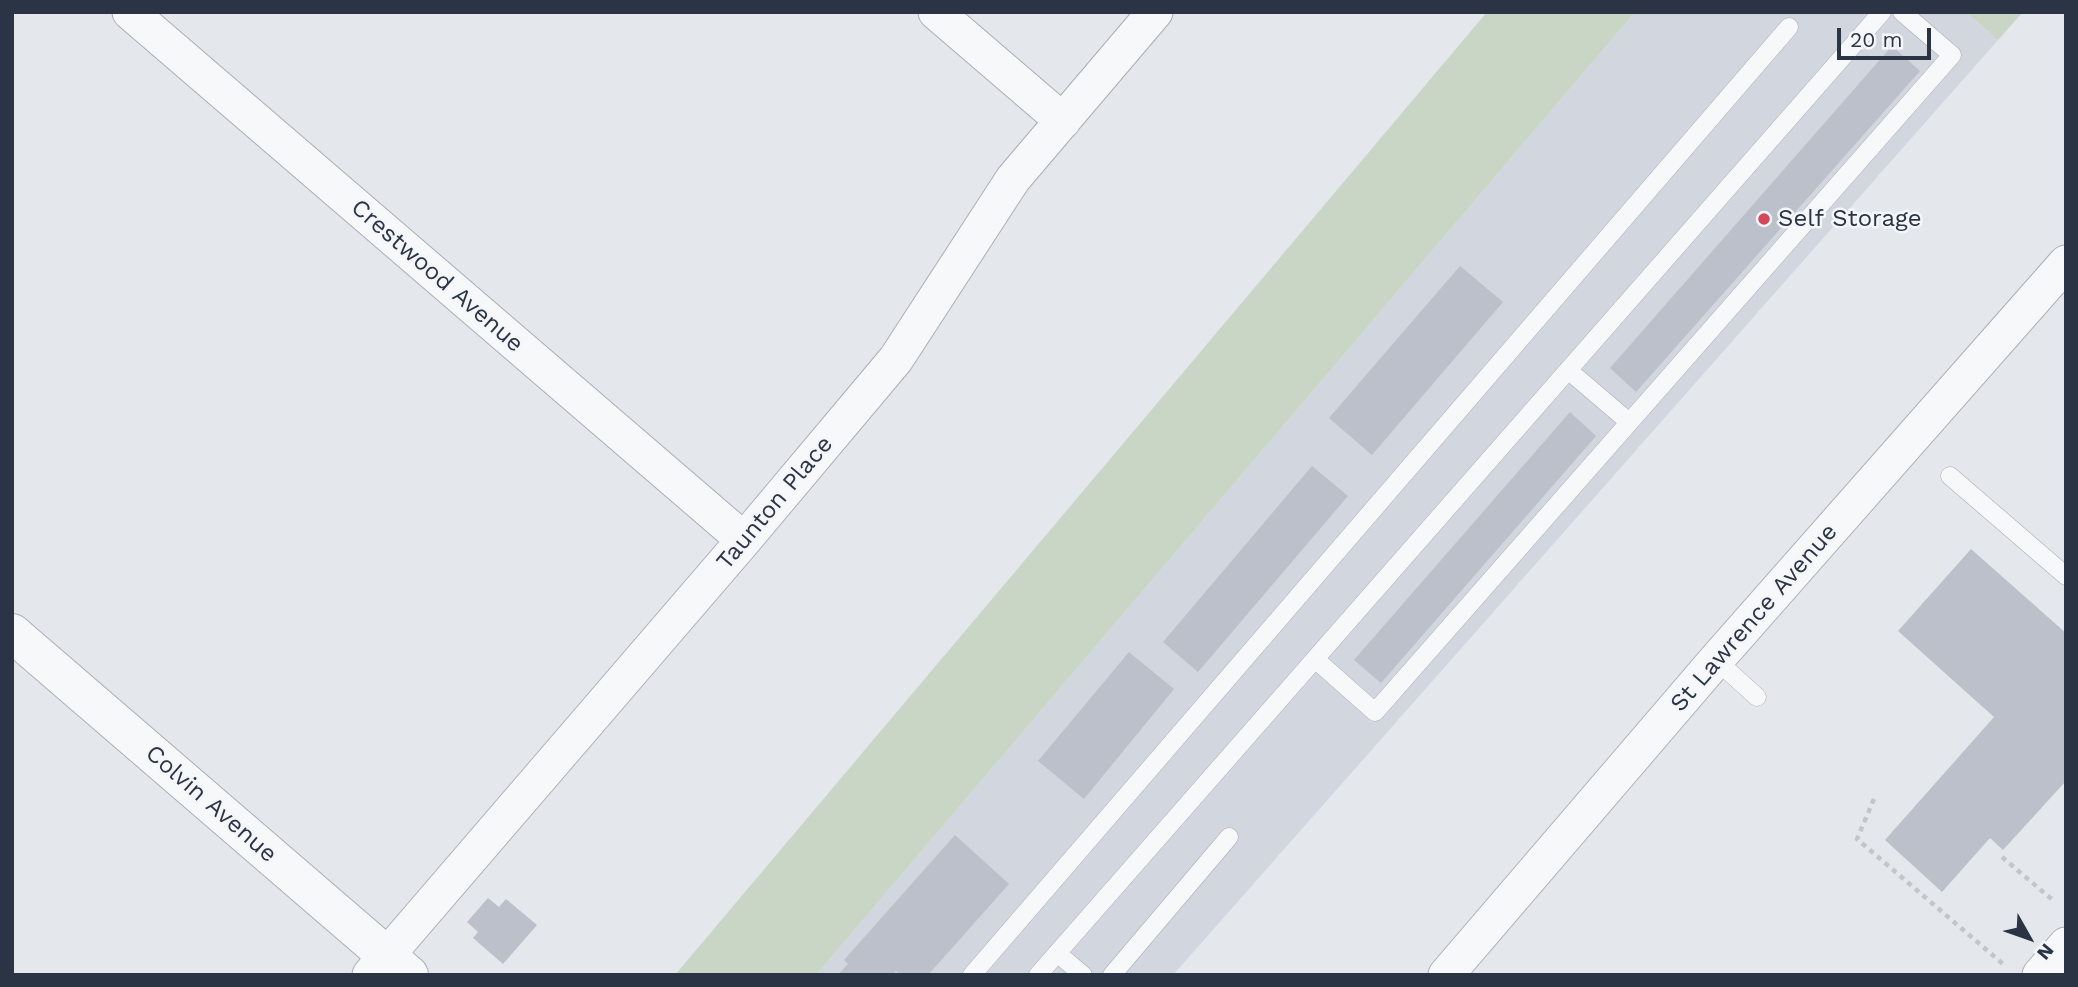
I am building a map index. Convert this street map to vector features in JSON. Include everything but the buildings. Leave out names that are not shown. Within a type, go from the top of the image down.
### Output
[{"type":"street","name":"Crestwood Avenue","points":[[130,12],[744,540]]},
{"type":"street","points":[[936,12],[1063,121]]},
{"type":"street","name":"Taunton Place","points":[[388,968],[896,359],[1013,179],[1155,12]]},
{"type":"street","name":"St Lawrence Avenue","points":[[1446,975],[1716,660],[2066,263]]},
{"type":"street","name":"Colvin Avenue","points":[[12,633],[388,968]]},
{"type":"street","points":[[2040,975],[2066,945]]},
{"type":"lane","points":[[1038,975],[1882,12]]},
{"type":"lane","points":[[1315,659],[1375,712],[1952,55],[1902,12]]},
{"type":"lane","points":[[972,975],[1789,27]]},
{"type":"lane","points":[[1569,370],[1629,422]]},
{"type":"lane","points":[[1950,476],[2066,576]]},
{"type":"lane","points":[[1716,660],[1757,696]]},
{"type":"lane","points":[[1112,975],[1229,837]]},
{"type":"lane","points":[[1058,953],[1083,975]]},
{"type":"path","points":[[1874,799],[1857,839],[2003,964]]},
{"type":"path","points":[[2002,857],[2055,902]]},
{"type":"shaded area","points":[[1635,12],[1966,12],[1998,40],[1173,975],[816,975]]},
{"type":"green space","points":[[1487,12],[1635,12],[816,975],[675,975]]},
{"type":"green space","points":[[1966,12],[2023,12],[1998,40]]},
{"type":"place","name":"Self Storage","points":[[1764,219]]}]
